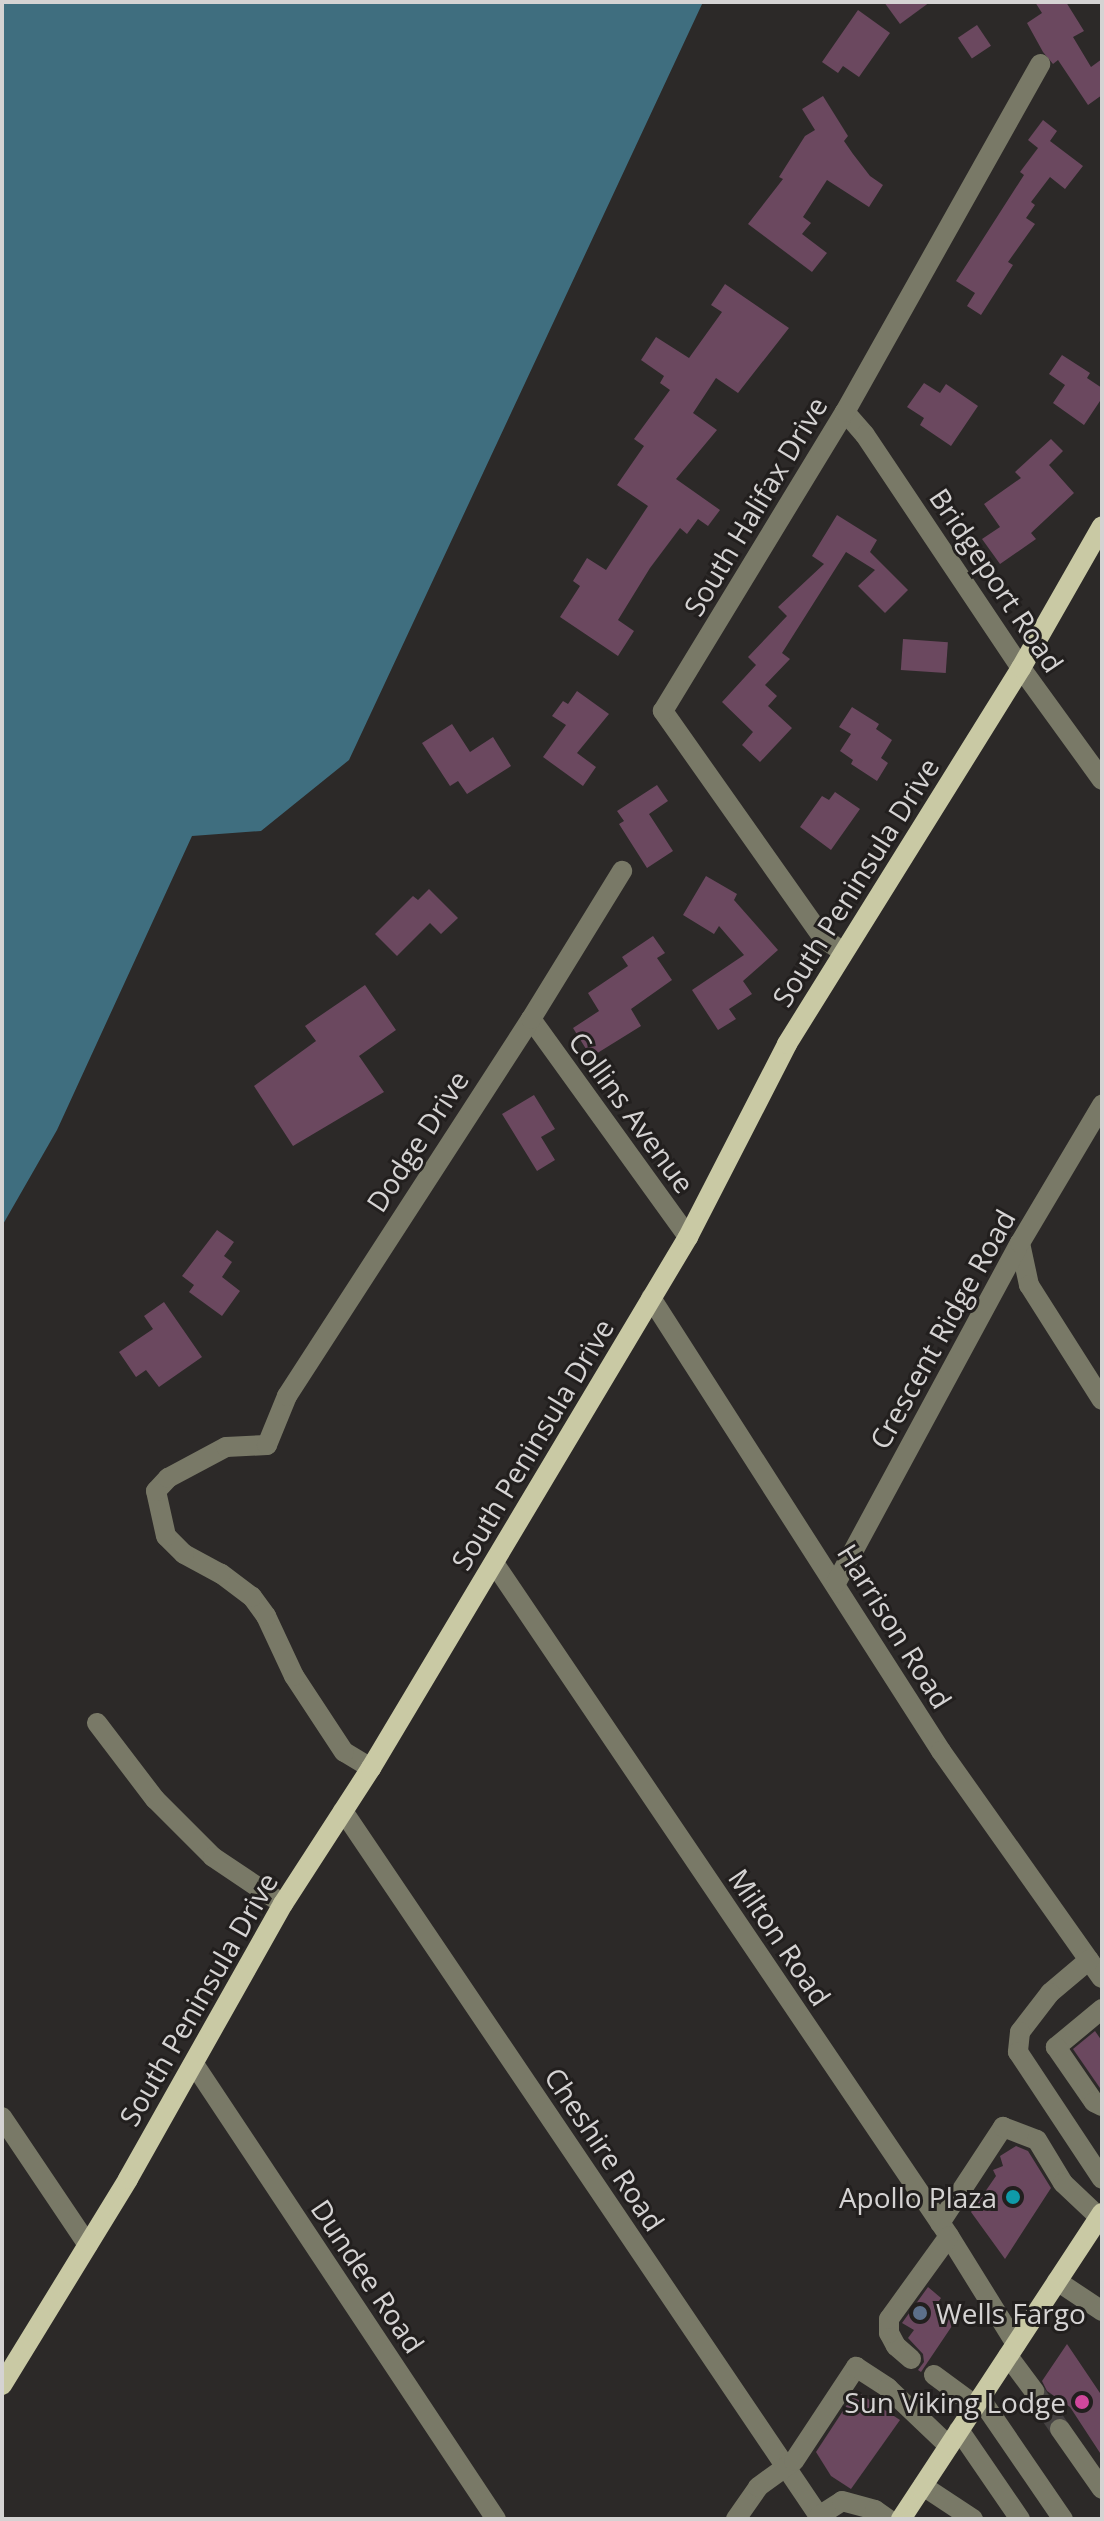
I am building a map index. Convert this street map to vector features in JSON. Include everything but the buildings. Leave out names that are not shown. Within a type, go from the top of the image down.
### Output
[{"type":"main road","name":"South Peninsula Drive","points":[[2,2385],[194,2064],[283,1904],[371,1768],[688,1237],[787,1044],[1021,668],[1102,526]]},
{"type":"main road","points":[[901,2519],[1100,2215]]},
{"type":"street","name":"South Halifax Drive","points":[[843,952],[823,938],[663,711],[845,412],[1040,64]]},
{"type":"street","name":"Bridgeport Road","points":[[845,412],[865,435],[1021,668],[1102,780]]},
{"type":"street","name":"Dodge Drive","points":[[371,1768],[344,1752],[294,1676],[266,1616],[252,1597],[221,1574],[184,1554],[162,1529],[155,1498],[162,1482],[226,1447],[267,1445],[287,1396],[309,1359],[531,1019],[622,871]]},
{"type":"street","name":"Collins Avenue","points":[[531,1019],[688,1237]]},
{"type":"street","name":"Crescent Ridge Road","points":[[836,1583],[1020,1243],[1102,1105]]},
{"type":"street","points":[[1020,1243],[1029,1285],[1102,1400]]},
{"type":"street","name":"Harrison Road","points":[[651,1298],[941,1751],[1102,1978]]},
{"type":"street","name":"Milton Road","points":[[494,1563],[944,2230],[1034,2391]]},
{"type":"street","points":[[97,1723],[155,1799],[213,1857],[283,1904]]},
{"type":"street","name":"Cheshire Road","points":[[343,1811],[820,2518]]},
{"type":"street","points":[[1089,1960],[1050,1993],[1020,2032],[1018,2052],[1102,2179]]},
{"type":"street","points":[[1102,2009],[1056,2047],[1094,2102],[1102,2106]]},
{"type":"street","name":"Dundee Road","points":[[194,2064],[496,2519]]},
{"type":"street","points":[[2,2117],[88,2245]]},
{"type":"street","points":[[911,2359],[896,2346],[889,2333],[889,2319],[1003,2127],[1037,2140],[1063,2183],[1100,2215]]},
{"type":"street","points":[[1057,2281],[1102,2311]]},
{"type":"street","points":[[736,2519],[758,2487],[794,2461],[856,2367],[954,2438],[1020,2519]]},
{"type":"street","points":[[934,2375],[978,2402],[1063,2519]]},
{"type":"street","points":[[1060,2429],[1102,2489]]},
{"type":"street","points":[[923,2486],[973,2519]]},
{"type":"street","points":[[820,2518],[842,2501],[875,2510],[888,2519]]},
{"type":"water","points":[[2,2],[703,2],[349,760],[261,831],[192,836],[57,1130],[2,1226]]},
{"type":"tunnel","points":[[1034,2391],[1060,2429]]},
{"type":"place","name":"Apollo Plaza","points":[[1013,2197]]},
{"type":"place","name":"Wells Fargo","points":[[920,2313]]},
{"type":"place","name":"Sun Viking Lodge","points":[[1082,2402]]}]
